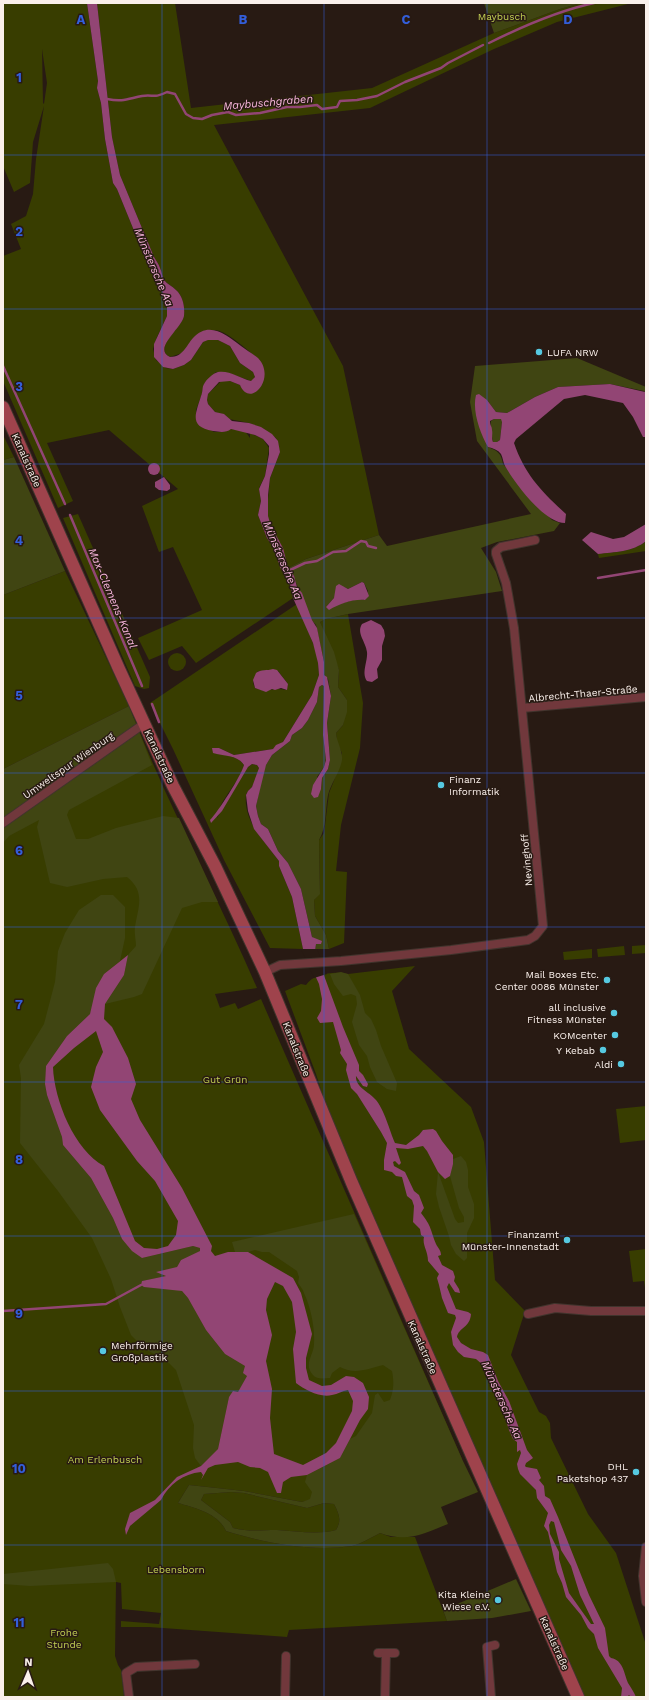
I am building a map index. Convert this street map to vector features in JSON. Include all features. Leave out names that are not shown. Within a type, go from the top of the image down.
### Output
[{"type":"main road","name":"Kanalstraße","points":[[3,407],[119,669],[174,786],[215,866],[265,972],[355,1190],[578,1697]]},
{"type":"street","name":"Nevinghoff","points":[[265,972],[280,965],[296,963],[334,962],[451,950],[528,940],[535,936],[543,926],[522,708],[509,596],[496,554],[498,549],[501,547],[535,540]]},
{"type":"street","name":"Albrecht-Thaer-Straße","points":[[522,708],[646,697]]},
{"type":"street","name":"Umweltspur Wienburg","points":[[3,823],[145,723]]},
{"type":"street","points":[[528,1314],[555,1308],[591,1311],[646,1311]]},
{"type":"street","points":[[646,1547],[643,1576],[646,1602]]},
{"type":"street","points":[[487,1646],[492,1697]]},
{"type":"street","points":[[385,1697],[386,1653]]},
{"type":"street","points":[[285,1697],[286,1656]]},
{"type":"street","points":[[129,1697],[126,1672],[136,1667],[195,1664]]},
{"type":"green space","points":[[3,3],[87,3],[98,81],[97,88],[101,103],[105,139],[113,183],[117,189],[146,260],[158,279],[167,306],[167,316],[153,349],[156,360],[166,368],[173,369],[184,365],[191,360],[203,342],[207,340],[218,340],[230,346],[240,363],[253,372],[255,376],[251,381],[228,373],[216,372],[204,384],[196,410],[197,422],[214,432],[223,432],[231,429],[245,431],[250,438],[250,433],[263,439],[269,448],[265,476],[259,488],[261,501],[258,515],[267,538],[275,550],[280,567],[289,583],[293,598],[196,663],[182,646],[149,660],[138,638],[202,610],[173,547],[159,552],[142,506],[178,489],[109,430],[47,443],[73,501],[58,508],[3,381],[3,256],[21,249],[11,224],[26,216],[33,194],[36,159],[44,106],[33,142],[30,183],[14,192],[3,166]],"holes":[[[42,49],[47,83],[44,104]]]},
{"type":"green space","points":[[97,3],[175,3],[191,108],[372,88],[494,33],[560,9],[581,3],[632,3],[557,22],[494,49],[370,108],[214,125],[343,366],[379,535],[306,559],[288,568],[281,545],[269,523],[267,510],[270,478],[280,452],[276,438],[264,429],[249,423],[229,419],[225,415],[215,412],[208,404],[207,400],[208,394],[221,381],[230,381],[240,385],[244,391],[252,393],[262,364],[236,341],[226,334],[216,330],[209,330],[182,353],[170,357],[165,353],[164,349],[166,343],[184,316],[184,305],[178,292],[164,280],[160,267],[154,257],[120,175],[112,137]]},
{"type":"green space","name":"Maybusch","points":[[484,3],[581,3],[494,33]]},
{"type":"green space","points":[[577,358],[646,387],[646,393],[644,391],[610,384],[558,387],[535,397],[507,413],[496,412],[487,400],[488,447],[498,453],[503,464],[552,520],[560,523],[554,531],[497,542],[481,548],[496,572],[502,591],[348,614],[326,619],[320,622],[334,652],[339,670],[338,687],[347,700],[347,712],[343,725],[336,733],[342,753],[342,760],[328,795],[325,824],[319,840],[320,894],[314,900],[315,916],[326,935],[329,949],[315,949],[316,944],[318,943],[312,937],[301,889],[288,863],[278,851],[268,829],[261,824],[256,806],[264,768],[272,755],[290,741],[292,735],[302,728],[308,720],[317,702],[319,687],[322,685],[324,686],[323,735],[326,759],[324,767],[317,777],[321,789],[322,778],[328,769],[330,760],[327,723],[331,696],[328,679],[324,675],[324,662],[316,625],[308,612],[296,582],[288,568],[306,559],[379,535],[387,546],[531,514],[477,441],[470,402],[475,366]],"holes":[[[362,582],[368,591],[365,600],[358,599],[326,607],[344,587],[348,589]]]},
{"type":"green space","points":[[494,419],[502,419],[500,440],[497,442],[493,442],[492,435],[491,421]]},
{"type":"green space","points":[[3,435],[14,457],[3,460]]},
{"type":"green space","points":[[14,457],[65,571],[3,595],[3,460]]},
{"type":"green space","points":[[78,514],[150,677],[149,688],[144,689],[135,686],[63,518]]},
{"type":"green space","points":[[646,541],[646,551],[599,558],[598,554],[629,549],[641,545]]},
{"type":"green space","points":[[65,571],[129,706],[3,769],[3,595]]},
{"type":"green space","points":[[297,604],[317,653],[319,675],[312,695],[283,742],[273,749],[234,755],[219,748],[215,753],[235,758],[244,765],[238,779],[225,798],[217,818],[246,769],[252,764],[257,765],[259,768],[254,783],[246,795],[248,814],[256,831],[279,861],[279,866],[292,897],[303,949],[270,948],[224,860],[150,703]],"holes":[[[258,671],[278,671],[288,684],[286,690],[276,689],[265,691],[255,688],[253,683]]]},
{"type":"green space","points":[[348,614],[363,703],[360,748],[341,825],[336,871],[347,872],[344,943],[329,949],[326,935],[315,916],[314,900],[320,893],[319,840],[324,833],[329,793],[342,753],[337,743],[336,733],[343,725],[347,700],[338,687],[339,670],[320,622],[326,619]]},
{"type":"green space","points":[[177,653],[183,656],[186,662],[183,668],[177,671],[171,668],[168,662],[171,656]]},
{"type":"green space","points":[[129,706],[152,765],[69,810],[67,815],[76,839],[88,839],[116,828],[163,816],[179,818],[218,902],[202,902],[182,908],[142,994],[105,1004],[124,975],[128,955],[136,946],[135,929],[139,906],[139,894],[137,888],[127,877],[103,879],[67,887],[50,883],[37,827],[39,820],[9,836],[3,843],[3,769]]},
{"type":"green space","points":[[134,718],[178,820],[257,988],[215,994],[220,1008],[235,1003],[238,1009],[261,999],[462,1459],[302,1502],[244,1491],[189,1485],[178,1503],[199,1509],[212,1516],[218,1520],[226,1531],[272,1543],[305,1547],[337,1548],[352,1546],[380,1533],[391,1537],[415,1537],[447,1621],[289,1630],[287,1637],[149,1627],[121,1627],[121,1621],[159,1624],[161,1613],[122,1609],[121,1583],[116,1582],[115,1656],[121,1670],[124,1697],[3,1697],[3,793]]},
{"type":"green space","points":[[101,895],[113,895],[125,907],[125,938],[120,961],[104,974],[90,1014],[67,1036],[46,1066],[45,1084],[47,1095],[62,1137],[63,1145],[91,1178],[113,1218],[122,1239],[142,1258],[193,1246],[200,1248],[201,1251],[181,1260],[177,1267],[167,1276],[142,1281],[182,1291],[188,1298],[206,1330],[225,1354],[245,1366],[247,1376],[238,1393],[233,1392],[229,1397],[218,1449],[201,1466],[195,1458],[193,1448],[194,1425],[176,1370],[169,1363],[144,1348],[131,1335],[111,1279],[92,1238],[58,1191],[20,1143],[21,1078],[19,1065],[44,1024],[55,982],[58,951],[65,933],[79,910]]},
{"type":"green space","points":[[646,945],[646,953],[632,954],[632,946]]},
{"type":"green space","points":[[624,946],[625,955],[598,957],[597,949]]},
{"type":"green space","points":[[592,949],[592,958],[564,960],[563,952]]},
{"type":"green space","points":[[415,966],[392,991],[409,1049],[471,1107],[484,1142],[495,1280],[525,1311],[511,1355],[539,1412],[546,1416],[550,1423],[551,1438],[588,1514],[616,1553],[646,1645],[646,1697],[584,1697],[366,1205],[328,1112],[316,1074],[285,991],[301,984],[306,985],[319,975],[331,973],[348,974]]},
{"type":"green space","points":[[341,972],[348,974],[360,995],[365,1013],[371,1019],[397,1083],[396,1091],[387,1089],[377,1082],[367,1056],[359,1045],[352,1022],[357,1004],[356,996],[351,994],[343,996],[334,984],[330,974]]},
{"type":"green space","points":[[646,1106],[646,1140],[620,1143],[616,1109]]},
{"type":"green space","points":[[461,1156],[466,1162],[468,1170],[468,1187],[474,1204],[474,1218],[467,1233],[467,1258],[464,1261],[456,1254],[451,1245],[436,1194],[438,1172],[455,1219],[458,1223],[464,1222],[464,1217],[459,1208],[450,1176],[453,1159]]},
{"type":"green space","points":[[354,1214],[478,1492],[441,1507],[448,1524],[415,1536],[398,1537],[380,1533],[352,1546],[336,1548],[304,1547],[272,1543],[226,1531],[218,1520],[212,1516],[199,1509],[178,1503],[189,1485],[244,1491],[302,1502],[310,1499],[312,1492],[305,1482],[307,1475],[340,1458],[350,1439],[356,1436],[372,1413],[375,1395],[378,1393],[384,1402],[390,1400],[392,1393],[392,1371],[383,1365],[356,1371],[351,1371],[340,1367],[332,1373],[330,1378],[315,1377],[310,1371],[309,1367],[314,1348],[311,1312],[303,1290],[298,1283],[299,1277],[297,1271],[269,1252],[255,1250],[248,1252],[235,1252],[232,1242]],"holes":[[[231,1492],[244,1493],[307,1508],[324,1503],[334,1504],[339,1517],[339,1523],[336,1530],[329,1531],[244,1530],[233,1528],[230,1522],[201,1500],[204,1494]]]},
{"type":"green space","points":[[646,1249],[645,1288],[644,1281],[633,1282],[629,1251]]},
{"type":"green space","points":[[231,1492],[244,1493],[307,1508],[324,1503],[334,1504],[338,1514],[339,1523],[336,1530],[322,1532],[250,1530],[233,1528],[230,1522],[201,1500],[204,1494]]},
{"type":"green space","points":[[108,1563],[113,1569],[116,1582],[30,1586],[3,1584],[3,1574]]},
{"type":"green space","points":[[516,1579],[531,1611],[492,1618],[447,1621],[443,1610]]},
{"type":"water","name":"Münstersche Aa","points":[[87,3],[97,3],[112,137],[120,175],[154,257],[160,267],[164,280],[178,292],[183,302],[184,316],[166,344],[164,349],[165,353],[170,357],[174,357],[181,353],[199,333],[205,330],[218,331],[258,358],[263,366],[265,374],[260,388],[255,392],[250,394],[244,392],[240,385],[230,381],[219,382],[208,394],[207,400],[208,404],[215,412],[224,414],[232,421],[249,423],[261,427],[272,434],[278,441],[280,452],[270,478],[268,516],[271,526],[283,548],[288,568],[294,576],[297,587],[302,593],[312,620],[317,628],[324,662],[324,675],[327,677],[331,696],[327,723],[330,760],[328,769],[322,778],[321,789],[318,797],[314,798],[311,794],[313,785],[324,767],[326,760],[323,735],[324,686],[322,685],[319,687],[317,702],[308,720],[302,728],[292,735],[290,741],[272,755],[266,765],[256,806],[258,816],[261,824],[268,829],[278,851],[288,863],[301,889],[312,937],[322,941],[321,944],[316,944],[315,951],[343,1027],[359,1065],[359,1071],[368,1084],[367,1087],[363,1086],[356,1076],[356,1080],[360,1086],[378,1103],[384,1114],[395,1143],[406,1145],[423,1130],[433,1129],[453,1155],[453,1164],[450,1176],[445,1179],[438,1172],[423,1146],[408,1149],[396,1148],[401,1163],[399,1165],[395,1161],[393,1162],[394,1166],[405,1172],[414,1191],[419,1195],[424,1208],[421,1213],[429,1225],[440,1252],[441,1255],[438,1256],[442,1265],[453,1271],[455,1277],[454,1281],[460,1293],[455,1292],[449,1283],[447,1287],[456,1309],[471,1314],[469,1322],[460,1331],[457,1337],[461,1343],[471,1349],[488,1355],[498,1381],[509,1401],[527,1450],[533,1458],[526,1463],[525,1466],[537,1469],[541,1478],[539,1480],[544,1486],[545,1496],[550,1499],[589,1595],[605,1628],[609,1656],[621,1664],[628,1683],[636,1697],[631,1697],[629,1695],[627,1697],[621,1697],[622,1688],[598,1648],[594,1634],[566,1597],[557,1572],[548,1532],[544,1526],[548,1513],[537,1498],[536,1490],[520,1474],[517,1464],[521,1453],[520,1450],[517,1452],[517,1442],[513,1439],[509,1430],[502,1408],[483,1365],[476,1359],[464,1357],[453,1345],[451,1332],[456,1318],[455,1315],[448,1313],[442,1298],[437,1278],[439,1274],[428,1261],[424,1237],[421,1235],[420,1229],[413,1222],[414,1206],[412,1200],[407,1196],[402,1177],[396,1176],[392,1172],[384,1170],[387,1143],[357,1094],[351,1088],[346,1070],[347,1064],[340,1053],[341,1050],[333,1022],[320,1023],[317,1018],[321,1011],[322,999],[319,984],[303,949],[292,897],[279,866],[279,861],[254,829],[248,811],[246,795],[252,787],[259,768],[257,765],[252,764],[248,767],[222,811],[211,823],[210,820],[229,794],[244,765],[238,759],[213,753],[212,748],[219,748],[234,755],[273,749],[276,745],[283,742],[312,695],[319,675],[318,663],[313,643],[293,598],[291,587],[280,567],[275,550],[267,538],[258,515],[261,501],[259,489],[265,476],[269,446],[263,439],[255,435],[231,429],[223,432],[213,431],[205,429],[197,423],[196,413],[202,394],[203,385],[212,375],[218,372],[226,372],[251,381],[255,377],[253,372],[240,363],[230,346],[218,340],[208,340],[203,342],[191,360],[184,365],[173,369],[163,367],[154,357],[154,344],[167,316],[167,306],[158,279],[146,260],[117,189],[113,183],[105,139],[101,103],[97,88],[98,81]],"holes":[[[551,1521],[554,1522],[561,1550],[571,1566],[580,1595],[594,1624],[591,1624],[569,1593],[559,1559],[559,1552],[550,1534],[549,1525]]]},
{"type":"water","points":[[610,384],[646,393],[646,437],[643,437],[633,417],[623,403],[585,395],[564,399],[516,439],[514,443],[523,464],[535,482],[566,514],[565,523],[548,516],[523,492],[505,466],[501,454],[495,449],[488,447],[480,429],[475,408],[476,395],[479,394],[487,400],[496,412],[507,413],[535,397],[558,387]],"holes":[[[494,419],[501,419],[500,440],[493,442],[490,421]]]},
{"type":"water","points":[[156,463],[159,464],[159,474],[152,475],[149,474],[148,467],[149,464]]},
{"type":"water","points":[[164,477],[170,485],[170,489],[167,491],[159,490],[155,487],[155,482]]},
{"type":"water","points":[[646,524],[646,541],[641,545],[617,552],[598,554],[582,540],[591,532],[613,539],[624,537]]},
{"type":"water","points":[[362,582],[364,583],[369,596],[365,600],[346,602],[329,610],[326,607],[334,598],[336,586],[339,584],[348,589]]},
{"type":"water","points":[[371,620],[381,625],[385,636],[382,646],[382,660],[377,669],[378,678],[372,682],[367,681],[365,678],[367,652],[360,631],[362,624]]},
{"type":"water","points":[[273,669],[277,670],[288,684],[287,690],[281,688],[275,690],[272,689],[266,692],[255,688],[253,680],[256,673]]},
{"type":"water","points":[[128,955],[124,975],[105,1004],[104,1019],[112,1027],[128,1058],[136,1084],[131,1099],[140,1120],[182,1188],[212,1246],[211,1251],[215,1256],[228,1252],[248,1252],[293,1278],[301,1293],[312,1334],[306,1358],[306,1368],[309,1380],[322,1386],[331,1385],[346,1376],[354,1377],[363,1383],[369,1397],[368,1409],[360,1420],[340,1458],[307,1475],[291,1477],[283,1482],[281,1493],[277,1493],[268,1472],[260,1468],[250,1467],[238,1462],[215,1465],[208,1468],[201,1480],[203,1475],[201,1472],[188,1475],[177,1481],[168,1489],[161,1500],[130,1526],[126,1535],[125,1529],[130,1513],[155,1500],[177,1477],[201,1466],[218,1449],[229,1397],[233,1391],[238,1392],[247,1376],[243,1373],[245,1366],[225,1354],[206,1330],[188,1298],[182,1291],[144,1287],[141,1285],[142,1281],[166,1276],[156,1272],[177,1267],[181,1260],[200,1251],[200,1248],[193,1246],[142,1258],[132,1251],[122,1239],[113,1218],[91,1178],[63,1145],[62,1137],[47,1095],[45,1084],[46,1066],[67,1036],[90,1014],[96,988],[104,974]],"holes":[[[96,1031],[103,1052],[96,1067],[91,1087],[100,1110],[137,1161],[155,1181],[178,1221],[176,1235],[168,1246],[157,1249],[144,1248],[135,1241],[104,1166],[94,1159],[75,1137],[62,1109],[57,1094],[53,1067]],[[275,1282],[283,1286],[292,1302],[296,1332],[293,1349],[296,1383],[308,1391],[327,1396],[348,1390],[353,1401],[352,1411],[336,1443],[326,1453],[303,1465],[274,1454],[270,1418],[272,1389],[266,1361],[272,1335],[266,1310],[267,1299]]]},
{"type":"pier","points":[[301,949],[317,949],[327,974],[314,978]]},
{"type":"waterway","points":[[489,43],[540,20],[567,10],[594,3]]},
{"type":"waterway","name":"Maybuschgraben","points":[[107,99],[125,100],[142,96],[156,96],[167,92],[175,94],[186,114],[193,118],[202,119],[212,115],[228,112],[236,115],[260,113],[287,107],[317,105],[322,109],[337,107],[340,101],[357,100],[377,96],[405,82],[441,68],[483,45]]},
{"type":"waterway","name":"Max-Clemens-Kanal","points":[[3,366],[65,504]]},
{"type":"waterway","name":"Max-Clemens-Kanal","points":[[70,515],[142,686]]},
{"type":"waterway","name":"Münstersche Aa","points":[[288,571],[305,563],[317,561],[333,552],[346,551],[361,541],[366,542],[368,546],[376,548]]},
{"type":"waterway","points":[[598,578],[646,570]]},
{"type":"waterway","name":"Max-Clemens-Kanal","points":[[152,704],[159,722]]},
{"type":"waterway","points":[[3,1311],[106,1304],[141,1285]]},
{"type":"place","name":"LUFA NRW","points":[[539,352]]},
{"type":"place","name":"Finanz Informatik","points":[[441,785]]},
{"type":"place","name":"Mail Boxes Etc. Center 0086 Münster","points":[[607,980]]},
{"type":"place","name":"all inclusive Fitness Münster","points":[[614,1013]]},
{"type":"place","name":"KOMcenter","points":[[615,1035]]},
{"type":"place","name":"Y Kebab","points":[[603,1050]]},
{"type":"place","name":"Aldi","points":[[621,1064]]},
{"type":"place","name":"Finanzamt Münster-Innenstadt","points":[[567,1240]]},
{"type":"place","name":"Mehrförmige Großplastik","points":[[103,1351]]},
{"type":"place","name":"DHL Paketshop 437","points":[[636,1472]]},
{"type":"place","name":"Kita Kleine Wiese e.V.","points":[[498,1600]]},
{"type":"park label","name":"Gut Grün","points":[[225,1079]]},
{"type":"park label","name":"Am Erlenbusch","points":[[105,1459]]},
{"type":"park label","name":"Lebensborn","points":[[176,1569]]},
{"type":"park label","name":"Frohe Stunde","points":[[64,1638]]}]
